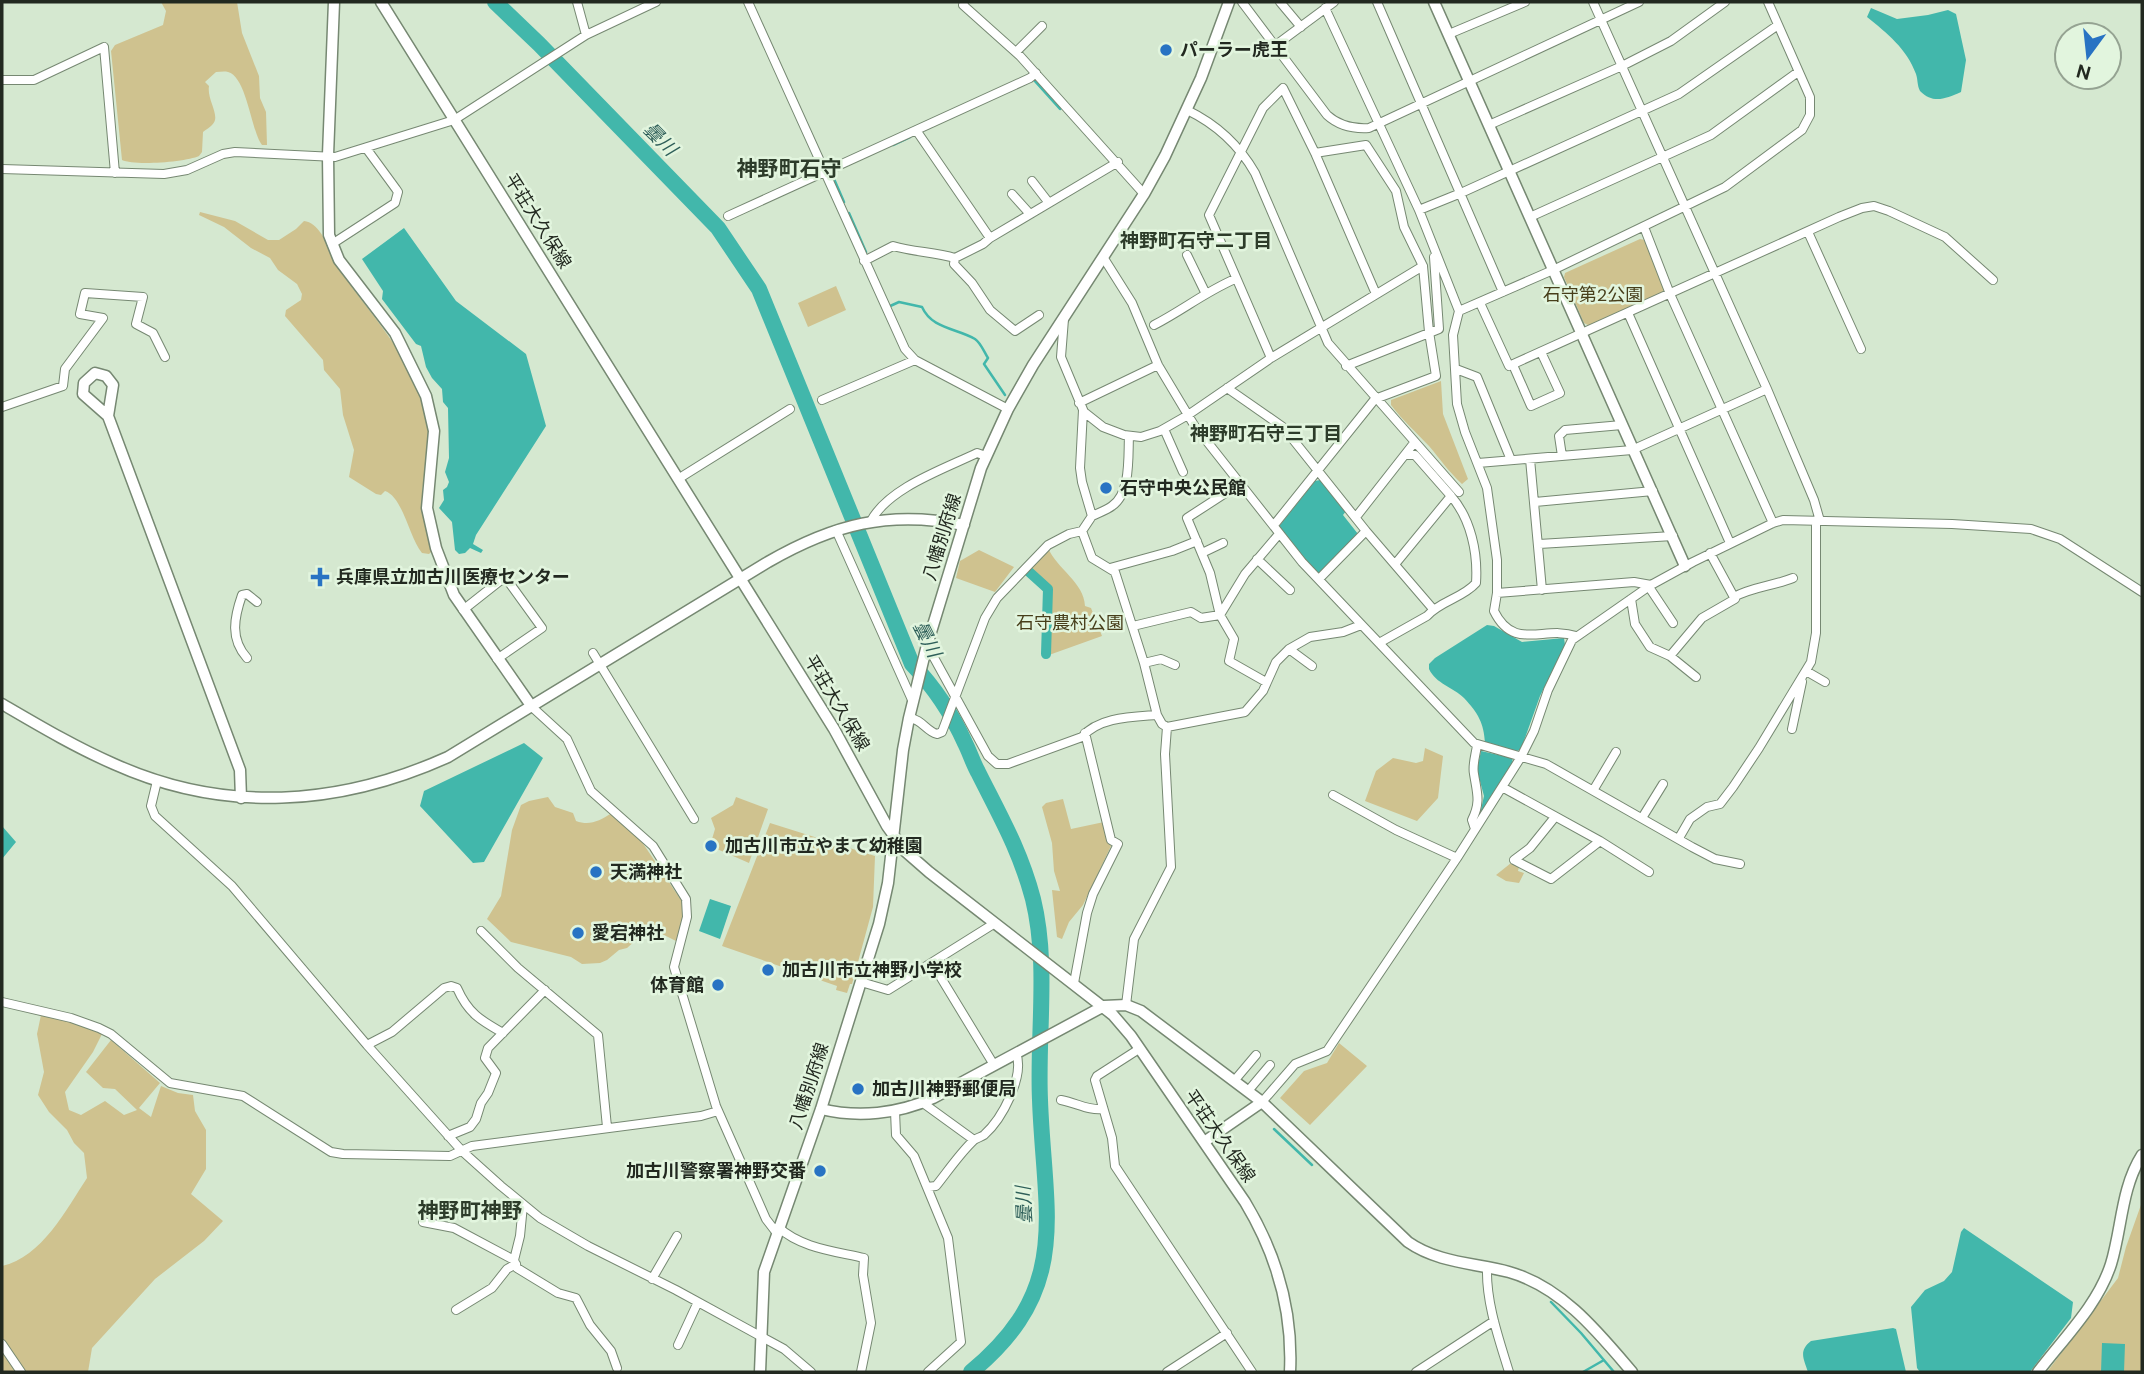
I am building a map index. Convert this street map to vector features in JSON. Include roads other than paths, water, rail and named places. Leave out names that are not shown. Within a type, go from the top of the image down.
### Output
[{"type":"street","points":[[334,2],[327,222],[339,260],[395,333],[426,396],[434,431],[427,508],[440,561],[454,595],[497,659],[532,707],[567,739],[591,791],[653,846],[686,899],[687,917],[674,967],[718,1111],[766,1219],[789,1237],[811,1246],[864,1258],[863,1275],[871,1323],[861,1372]]},
{"type":"street","name":"平荘大久保線","points":[[381,2],[834,729],[895,839],[929,872],[1104,1006],[1131,1036],[1245,1202],[1270,1249],[1281,1278],[1290,1339],[1290,1372]]},
{"type":"street","points":[[577,2],[586,35]]},
{"type":"street","points":[[2,169],[164,174],[235,152],[335,157],[454,120],[586,35],[656,2]]},
{"type":"street","points":[[748,2],[905,349],[915,360],[1008,409]]},
{"type":"street","points":[[964,2],[963,5],[1036,73],[1144,194]]},
{"type":"street","name":"八幡別府線","points":[[760,1372],[764,1272],[821,1109],[879,924],[895,839],[903,750],[909,718],[927,645],[986,456],[1008,409],[1144,194],[1187,110],[1229,2]]},
{"type":"street","points":[[1242,2],[1335,122],[1359,129],[1379,124],[1422,105],[1639,2]]},
{"type":"street","points":[[1280,2],[1301,27]]},
{"type":"street","points":[[1276,45],[1334,2]]},
{"type":"street","points":[[1377,2],[1503,292]]},
{"type":"street","points":[[1434,2],[1685,566]]},
{"type":"street","points":[[1449,34],[1525,2]]},
{"type":"street","points":[[1593,2],[1767,389],[1814,500],[1818,521],[1814,653],[1805,673],[1759,748],[1720,804],[1707,807],[1690,819],[1679,838]]},
{"type":"street","points":[[1489,125],[1622,66],[1671,41],[1725,2]]},
{"type":"street","points":[[1459,312],[1726,187],[1802,130],[1809,119],[1811,103],[1807,88],[1768,2]]},
{"type":"street","points":[[1325,8],[1419,210],[1459,312],[1453,335],[1457,404],[1487,488],[1497,560],[1494,611],[1503,625],[1519,636],[1563,632],[1576,636]]},
{"type":"street","points":[[1419,210],[1679,94],[1778,25]]},
{"type":"street","points":[[1016,52],[1042,26]]},
{"type":"street","points":[[2,80],[34,80],[104,47],[115,173]]},
{"type":"street","points":[[1530,217],[1711,135],[1798,72]]},
{"type":"street","points":[[727,216],[1036,73]]},
{"type":"street","points":[[1271,358],[1209,215],[1263,108],[1283,88],[1315,153],[1376,294]]},
{"type":"street","points":[[1187,110],[1217,129],[1242,151],[1255,173],[1328,343],[1455,494],[1473,539],[1476,583],[1462,594],[1433,609],[1427,616],[1379,643]]},
{"type":"street","points":[[916,130],[990,238]]},
{"type":"street","points":[[1274,525],[1375,399],[1436,376],[1423,266],[1404,227],[1396,191],[1366,145],[1315,153]]},
{"type":"street","points":[[332,244],[395,203],[397,198],[396,189],[366,148]]},
{"type":"street","points":[[864,261],[893,246],[916,253],[930,251],[955,258],[983,244],[1118,162]]},
{"type":"street","points":[[1032,181],[1049,203]]},
{"type":"street","points":[[1012,194],[1030,214]]},
{"type":"street","points":[[1480,303],[1509,366],[1862,208],[1874,206],[1912,220],[1945,237],[1993,280]]},
{"type":"street","points":[[1644,227],[1670,294],[1773,523]]},
{"type":"street","points":[[1808,232],[1861,349]]},
{"type":"street","points":[[1346,366],[1439,329],[1434,247]]},
{"type":"street","points":[[1187,255],[1205,292]]},
{"type":"street","points":[[1103,257],[1132,303],[1158,365],[1188,415],[1279,534],[1361,625],[1477,745],[1546,764],[1715,859],[1740,864]]},
{"type":"street","points":[[955,258],[954,264],[972,283],[990,310],[1015,331],[1039,315]]},
{"type":"street","points":[[1063,319],[1061,357],[1081,406],[1098,425],[1129,436],[1149,436],[1188,415],[1271,358],[1423,266]]},
{"type":"street","points":[[1154,325],[1183,309],[1205,292],[1235,279]]},
{"type":"street","points":[[2,407],[63,386],[65,369],[103,318],[80,314],[85,293],[144,297],[136,324],[153,333],[164,357]]},
{"type":"street","points":[[1628,313],[1730,543]]},
{"type":"street","points":[[1513,365],[1531,406],[1560,393],[1541,352]]},
{"type":"street","points":[[822,400],[915,360]]},
{"type":"street","points":[[1081,406],[1158,365]]},
{"type":"street","points":[[1455,369],[1477,377],[1511,460]]},
{"type":"street","points":[[1227,388],[1283,426],[1433,609]]},
{"type":"street","points":[[1478,463],[1632,450],[1767,389]]},
{"type":"street","points":[[1081,406],[1080,468],[1092,516]]},
{"type":"street","points":[[678,479],[789,410]]},
{"type":"street","points":[[108,416],[240,770],[241,798]]},
{"type":"street","points":[[1562,456],[1559,436],[1564,430],[1622,425]]},
{"type":"street","points":[[1164,429],[1183,472]]},
{"type":"street","points":[[909,718],[917,719],[932,733],[942,732],[985,618],[996,598],[1048,545],[1069,534],[1082,531],[1092,516],[1114,506],[1121,496],[1128,468],[1129,436]]},
{"type":"street","points":[[1356,517],[1414,443]]},
{"type":"street","points":[[870,521],[877,509],[913,482],[977,453],[986,456]]},
{"type":"street","points":[[1406,455],[1415,455],[1455,494]]},
{"type":"street","points":[[1530,459],[1542,590]]},
{"type":"street","points":[[1241,483],[1187,518],[1210,573],[1220,615],[1234,639],[1229,661],[1266,682]]},
{"type":"street","points":[[1535,502],[1653,491]]},
{"type":"street","points":[[1396,563],[1455,494]]},
{"type":"street","points":[[2,704],[76,746],[116,765],[158,781],[201,792],[241,798],[315,796],[361,788],[391,780],[448,757],[797,545],[870,521],[925,519],[964,525]]},
{"type":"street","points":[[1204,1142],[1262,1102],[1295,1065],[1327,1051],[1457,858],[1521,757],[1568,645],[1576,636],[1650,586],[1730,543],[1773,523],[1788,520],[2031,529],[2060,539],[2142,592]]},
{"type":"street","points":[[836,530],[913,702]]},
{"type":"street","points":[[1320,579],[1366,530]]},
{"type":"street","points":[[1082,531],[1092,558],[1115,572],[1144,663],[1157,715],[1167,727],[1245,712],[1260,696],[1276,662],[1289,649],[1310,637],[1343,632],[1361,625]]},
{"type":"street","points":[[1133,626],[1191,612],[1201,618],[1220,615],[1257,559],[1279,534]]},
{"type":"street","points":[[1539,544],[1673,536]]},
{"type":"street","points":[[1111,568],[1197,541]]},
{"type":"street","points":[[1202,553],[1223,543]]},
{"type":"street","points":[[1710,553],[1734,597]]},
{"type":"street","points":[[1257,559],[1290,590]]},
{"type":"street","points":[[1670,656],[1702,618],[1735,599],[1734,597],[1746,590],[1774,586],[1793,578]]},
{"type":"street","points":[[463,610],[501,580],[508,581],[542,628],[497,659]]},
{"type":"street","points":[[1497,593],[1634,582],[1650,586],[1673,623]]},
{"type":"street","points":[[247,658],[237,644],[235,623],[242,595],[247,594],[257,602]]},
{"type":"street","points":[[1632,599],[1634,624],[1650,647],[1670,656],[1696,677]]},
{"type":"street","points":[[927,645],[988,756],[997,764],[1008,764],[1082,737],[1090,729],[1123,718],[1157,715]]},
{"type":"street","points":[[1289,649],[1312,666]]},
{"type":"street","points":[[593,653],[694,818]]},
{"type":"street","points":[[1144,663],[1161,659],[1175,665]]},
{"type":"street","points":[[1805,673],[1825,682]]},
{"type":"street","points":[[1792,729],[1805,673]]},
{"type":"street","points":[[1126,1005],[1133,939],[1171,867],[1166,794],[1167,727]]},
{"type":"street","points":[[1072,981],[1093,894],[1118,844],[1111,840],[1085,733]]},
{"type":"street","points":[[1475,829],[1472,820],[1479,804],[1473,773],[1477,745]]},
{"type":"street","points":[[1594,789],[1616,752]]},
{"type":"street","points":[[158,781],[151,803],[155,816],[232,886],[367,1045],[462,1151],[523,1205],[588,1246],[784,1349],[809,1371]]},
{"type":"street","points":[[1642,818],[1663,784]]},
{"type":"street","points":[[1502,788],[1600,841],[1649,872]]},
{"type":"street","points":[[1333,795],[1396,830],[1457,858]]},
{"type":"street","points":[[1555,817],[1530,848],[1514,860],[1551,879],[1600,841]]},
{"type":"street","points":[[1629,871],[1634,863]]},
{"type":"street","points":[[861,982],[888,990],[995,923]]},
{"type":"street","points":[[481,931],[518,968],[598,1035],[607,1128]]},
{"type":"street","points":[[491,941],[498,933]]},
{"type":"street","points":[[933,963],[994,1065]]},
{"type":"street","points":[[367,1045],[392,1032],[444,988],[451,986],[457,988],[461,1000],[479,1019],[503,1033]]},
{"type":"street","points":[[448,1136],[470,1127],[488,1093],[496,1073],[485,1058],[486,1052],[545,990]]},
{"type":"street","points":[[2,1002],[71,1018],[99,1028],[111,1034],[170,1083],[243,1096],[331,1152],[450,1156],[472,1146],[701,1116],[718,1111]]},
{"type":"street","points":[[821,1109],[843,1113],[895,1111],[923,1103],[1104,1006],[1126,1005],[1159,1022],[1262,1102],[1408,1242],[1428,1254],[1522,1277],[1563,1300],[1594,1329],[1632,1372]]},
{"type":"street","points":[[1139,1049],[1097,1076],[1095,1084],[1112,1138],[1115,1166],[1252,1372]]},
{"type":"street","points":[[927,1187],[936,1186],[974,1140],[984,1135],[1001,1111],[1019,1076],[1019,1051]]},
{"type":"street","points":[[1234,1081],[1255,1055]]},
{"type":"street","points":[[1248,1091],[1270,1065]]},
{"type":"street","points":[[1061,1100],[1079,1103],[1094,1111],[1103,1109]]},
{"type":"street","points":[[923,1103],[974,1140]]},
{"type":"street","points":[[895,1111],[896,1135],[914,1156],[948,1238],[961,1342],[928,1372]]},
{"type":"street","points":[[2038,1372],[2080,1319],[2110,1267],[2133,1170],[2142,1155]]},
{"type":"street","points":[[523,1205],[515,1262],[517,1268],[558,1293],[576,1298],[590,1325],[611,1351],[617,1367]]},
{"type":"street","points":[[423,1222],[454,1228],[515,1262]]},
{"type":"street","points":[[652,1279],[677,1236]]},
{"type":"street","points":[[456,1310],[492,1288],[515,1262]]},
{"type":"street","points":[[1487,1268],[1486,1280],[1494,1321],[1509,1372]]},
{"type":"street","points":[[678,1345],[697,1304]]},
{"type":"street","points":[[1416,1372],[1494,1321]]},
{"type":"street","points":[[1167,1372],[1227,1333]]},
{"type":"street","points":[[2,1344],[21,1372]]},
{"type":"water","points":[[1871,8],[1897,19],[1948,10],[1956,14],[1966,60],[1961,92],[1934,99],[1920,91],[1916,74],[1902,49],[1867,17]]},
{"type":"water","points":[[404,228],[456,301],[526,354],[546,426],[476,535],[473,544],[483,550],[481,553],[470,548],[459,554],[455,550],[452,522],[439,508],[444,500],[443,490],[449,482],[445,472],[449,458],[448,408],[443,402],[442,389],[426,367],[421,346],[416,344],[382,299],[383,291],[362,259]]},
{"type":"water","points":[[1320,480],[1346,511],[1343,515],[1358,534],[1321,573],[1317,572],[1279,530],[1280,525],[1315,481]]},
{"type":"water","points":[[1487,625],[1494,626],[1522,642],[1564,638],[1565,645],[1540,696],[1521,749],[1517,751],[1485,743],[1482,724],[1473,709],[1460,694],[1436,678],[1429,669],[1429,664],[1435,658]]},
{"type":"water","points":[[524,743],[543,758],[484,862],[473,863],[420,806],[424,791]]},
{"type":"water","points":[[1481,751],[1512,758],[1513,763],[1482,815],[1484,796],[1477,770]]},
{"type":"water","points":[[2,826],[16,842],[2,859]]},
{"type":"water","points":[[710,899],[731,906],[720,939],[699,931]]},
{"type":"water","points":[[1964,1228],[2073,1302],[2071,1318],[2030,1372],[1920,1372],[1917,1368],[1911,1307],[1925,1290],[1944,1281],[1952,1272]]},
{"type":"water","points":[[1896,1329],[1906,1372],[1808,1372],[1803,1352],[1811,1341]]},
{"type":"water","points":[[2102,1343],[2125,1344],[2124,1372],[2101,1372]]},
{"type":"waterway","name":"曇川","points":[[495,2],[718,228],[759,289],[912,664],[935,691],[954,722],[1009,834],[1028,881],[1038,924],[1040,949],[1039,1075],[1047,1214],[1045,1248],[1039,1279],[1025,1310],[1003,1341],[971,1372]]},
{"type":"waterway","points":[[1033,79],[1060,109]]},
{"type":"waterway","points":[[893,145],[910,137]]},
{"type":"waterway","points":[[833,171],[831,172],[844,202]]},
{"type":"waterway","points":[[849,213],[866,252]]},
{"type":"waterway","points":[[888,307],[899,302],[922,307],[938,324],[975,339],[988,358],[984,364],[1005,395]]},
{"type":"waterway","points":[[1027,570],[1048,589],[1046,654]]},
{"type":"waterway","points":[[1274,1129],[1312,1165]]},
{"type":"waterway","points":[[1551,1302],[1614,1372]]},
{"type":"waterway","points":[[1583,1372],[1604,1360]]},
{"type":"place","name":"パーラー虎王","points":[[1166,50]]},
{"type":"place","name":"石守中央公民館","points":[[1106,488]]},
{"type":"place","name":"兵庫県立加古川医療センター","points":[[320,577]]},
{"type":"place","name":"加古川市立やまて幼稚園","points":[[711,846]]},
{"type":"place","name":"天満神社","points":[[596,872]]},
{"type":"place","name":"愛宕神社","points":[[578,933]]},
{"type":"place","name":"加古川市立神野小学校","points":[[768,970]]},
{"type":"place","name":"体育館","points":[[718,985]]},
{"type":"place","name":"加古川神野郵便局","points":[[858,1089]]},
{"type":"place","name":"加古川警察署神野交番","points":[[820,1171]]},
{"type":"district","name":"神野町石守","points":[[789,169]]},
{"type":"district","name":"神野町石守二丁目","points":[[1196,240]]},
{"type":"district","name":"神野町石守三丁目","points":[[1266,433]]},
{"type":"district","name":"神野町神野","points":[[470,1211]]},
{"type":"park label","name":"石守第2公園","points":[[1593,295]]},
{"type":"park label","name":"石守農村公園","points":[[1070,623]]}]
